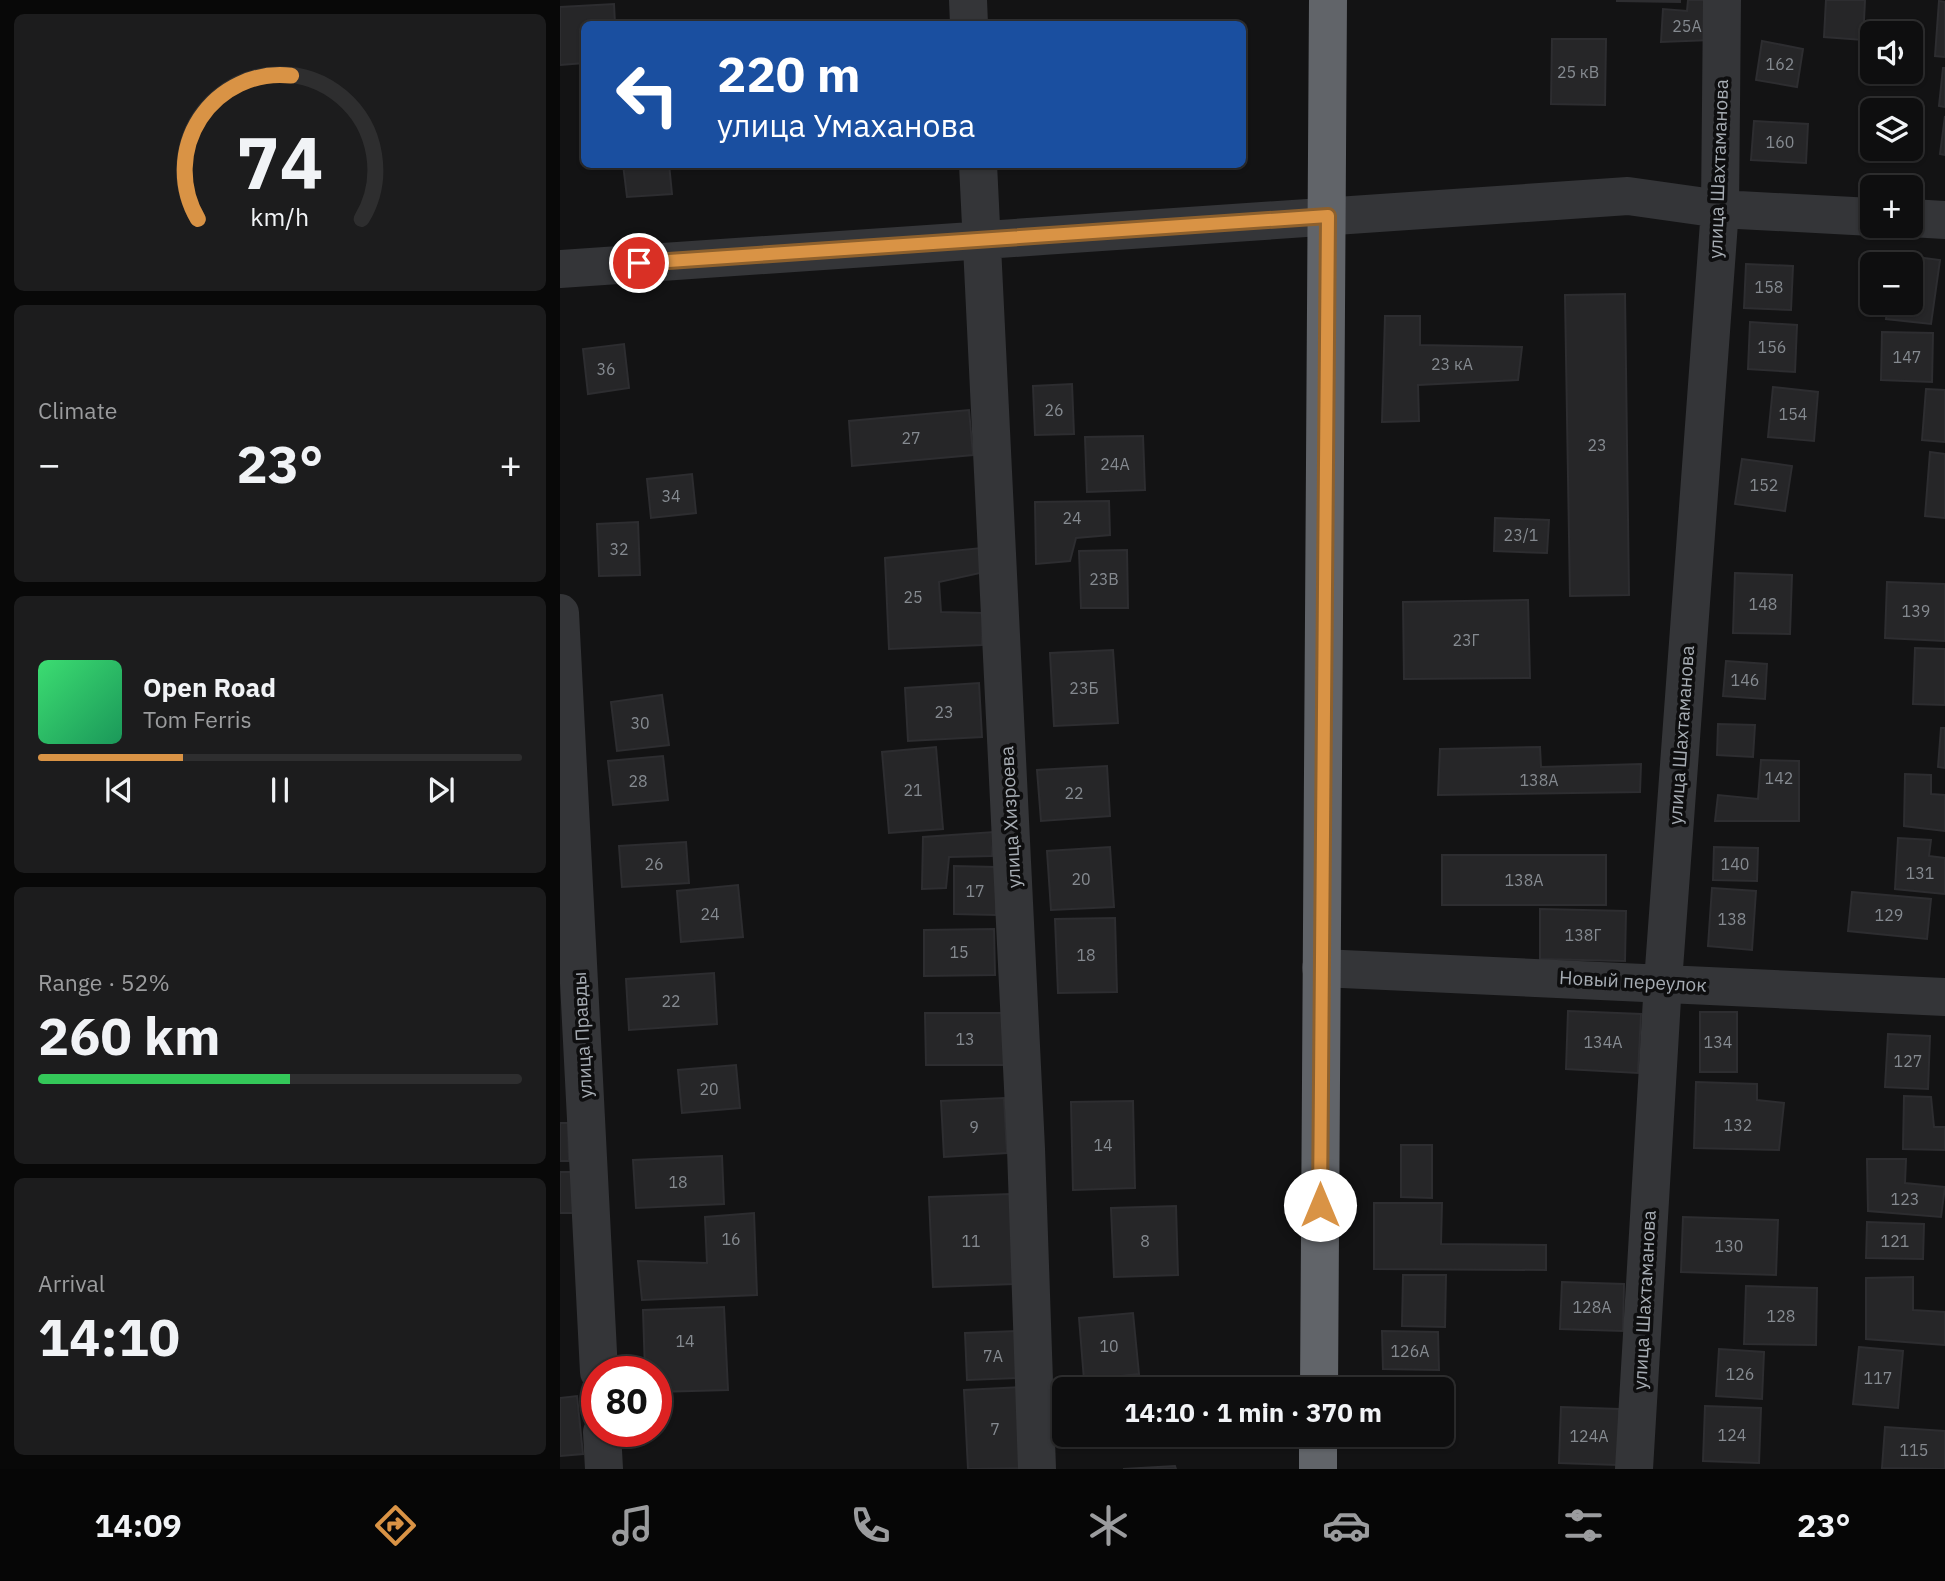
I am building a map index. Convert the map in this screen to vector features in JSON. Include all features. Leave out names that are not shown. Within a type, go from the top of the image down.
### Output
[{"type":"highway","points":[[1319,1377],[1328,0]]},
{"type":"highway","points":[[1318,1447],[1318,1469]]},
{"type":"street","points":[[968,0],[969,21]]},
{"type":"street","name":"улица Шахтаманова","points":[[1634,1469],[1663,982],[1720,209],[1722,0]]},
{"type":"street","name":"улица Хизроева","points":[[978,168],[1026,1149],[1037,1469]]},
{"type":"street","points":[[560,269],[982,238],[1628,196],[1720,209],[1860,215]]},
{"type":"street","points":[[1923,219],[1945,220]]},
{"type":"street","name":"улица Правды","points":[[560,613],[598,1356]]},
{"type":"street","name":"Новый переулок","points":[[1321,968],[1945,997]]},
{"type":"street","points":[[603,1447],[604,1469]]},
{"type":"building","points":[[1680,0],[1680,2],[1617,1]]},
{"type":"building","points":[[1688,0],[1714,0],[1711,40],[1661,42],[1663,9],[1687,11]]},
{"type":"building","points":[[1826,0],[1865,0],[1864,21],[1860,21],[1860,40],[1824,37]]},
{"type":"building","points":[[1939,1],[1945,2],[1945,57],[1935,56]]},
{"type":"building","points":[[614,4],[615,21],[581,21],[581,63],[560,65],[560,7]]},
{"type":"building","points":[[1552,39],[1606,39],[1605,105],[1551,104]]},
{"type":"building","points":[[1762,41],[1803,49],[1797,87],[1756,80]]},
{"type":"building","points":[[1945,68],[1945,107],[1939,106]]},
{"type":"building","points":[[1945,116],[1945,155],[1940,154]]},
{"type":"building","points":[[1754,121],[1808,124],[1806,163],[1751,160]]},
{"type":"building","points":[[623,168],[669,168],[672,194],[627,197]]},
{"type":"building","points":[[1923,258],[1940,260],[1931,324],[1886,319],[1886,315],[1923,315]]},
{"type":"building","points":[[1746,264],[1793,266],[1791,310],[1744,308]]},
{"type":"building","points":[[1625,294],[1629,595],[1570,596],[1565,295]]},
{"type":"building","points":[[1385,316],[1420,316],[1420,345],[1522,347],[1518,380],[1418,385],[1419,421],[1382,422]]},
{"type":"building","points":[[1750,322],[1797,325],[1795,372],[1748,369]]},
{"type":"building","points":[[1882,332],[1933,333],[1932,382],[1881,380]]},
{"type":"building","points":[[624,344],[629,388],[588,394],[583,349]]},
{"type":"building","points":[[1072,384],[1074,434],[1035,435],[1033,386]]},
{"type":"building","points":[[1773,387],[1818,392],[1814,441],[1768,437]]},
{"type":"building","points":[[1926,389],[1945,390],[1945,442],[1922,440]]},
{"type":"building","points":[[969,410],[973,455],[852,466],[849,421]]},
{"type":"building","points":[[1143,436],[1145,490],[1087,492],[1085,437]]},
{"type":"building","points":[[1930,452],[1945,454],[1945,518],[1925,516]]},
{"type":"building","points":[[1742,459],[1792,466],[1785,511],[1735,504]]},
{"type":"building","points":[[692,474],[696,513],[651,518],[647,479]]},
{"type":"building","points":[[1109,501],[1110,535],[1076,538],[1070,561],[1036,564],[1035,502]]},
{"type":"building","points":[[1495,518],[1549,520],[1547,553],[1494,551]]},
{"type":"building","points":[[638,522],[640,575],[599,576],[597,524]]},
{"type":"building","points":[[981,548],[980,573],[939,582],[941,612],[983,613],[982,645],[889,649],[885,558]]},
{"type":"building","points":[[1127,550],[1128,608],[1081,608],[1079,551]]},
{"type":"building","points":[[1735,573],[1792,575],[1790,634],[1733,633]]},
{"type":"building","points":[[1887,582],[1945,584],[1945,641],[1885,638]]},
{"type":"building","points":[[1528,600],[1530,678],[1404,679],[1403,602]]},
{"type":"building","points":[[1915,648],[1945,649],[1945,705],[1913,704]]},
{"type":"building","points":[[1113,650],[1118,723],[1054,726],[1050,653]]},
{"type":"building","points":[[1726,661],[1767,664],[1765,699],[1723,696]]},
{"type":"building","points":[[979,683],[982,737],[908,741],[905,688]]},
{"type":"building","points":[[662,695],[669,745],[617,751],[611,702]]},
{"type":"building","points":[[1718,724],[1755,725],[1753,757],[1717,755]]},
{"type":"building","points":[[1941,728],[1945,728],[1945,768],[1938,767]]},
{"type":"building","points":[[936,747],[943,829],[889,833],[882,752]]},
{"type":"building","points":[[1540,747],[1541,767],[1641,764],[1640,792],[1438,795],[1440,749]]},
{"type":"building","points":[[663,756],[668,800],[613,805],[608,761]]},
{"type":"building","points":[[1761,760],[1799,761],[1799,821],[1715,821],[1718,795],[1758,799]]},
{"type":"building","points":[[1107,766],[1110,816],[1041,821],[1037,770]]},
{"type":"building","points":[[1905,774],[1931,775],[1931,794],[1945,795],[1945,831],[1904,826]]},
{"type":"building","points":[[994,832],[992,856],[949,857],[946,888],[922,889],[923,837]]},
{"type":"building","points":[[1898,838],[1931,840],[1929,856],[1945,858],[1945,894],[1895,889]]},
{"type":"building","points":[[686,842],[689,883],[622,887],[619,846]]},
{"type":"building","points":[[1110,847],[1114,907],[1051,910],[1047,851]]},
{"type":"building","points":[[1714,847],[1758,848],[1757,881],[1713,880]]},
{"type":"building","points":[[1442,855],[1606,855],[1606,905],[1442,905]]},
{"type":"building","points":[[954,866],[996,867],[996,915],[954,914]]},
{"type":"building","points":[[738,885],[743,937],[681,942],[677,891]]},
{"type":"building","points":[[1712,888],[1756,891],[1752,950],[1708,946]]},
{"type":"building","points":[[1852,892],[1931,899],[1927,939],[1848,931]]},
{"type":"building","points":[[1540,909],[1626,911],[1625,961],[1540,959]]},
{"type":"building","points":[[1115,918],[1117,992],[1058,993],[1055,919]]},
{"type":"building","points":[[994,929],[995,975],[924,976],[924,930]]},
{"type":"building","points":[[714,973],[717,1024],[629,1030],[626,979]]},
{"type":"building","points":[[1568,1011],[1641,1014],[1638,1073],[1566,1069]]},
{"type":"building","points":[[1700,1012],[1737,1012],[1737,1072],[1700,1072]]},
{"type":"building","points":[[925,1013],[1005,1013],[1005,1065],[926,1065]]},
{"type":"building","points":[[1888,1034],[1930,1036],[1928,1089],[1885,1087]]},
{"type":"building","points":[[736,1065],[740,1108],[682,1113],[678,1070]]},
{"type":"building","points":[[1696,1082],[1757,1084],[1757,1100],[1784,1103],[1779,1150],[1694,1148]]},
{"type":"building","points":[[1904,1096],[1931,1097],[1934,1127],[1945,1127],[1945,1150],[1903,1149]]},
{"type":"building","points":[[1004,1098],[1007,1153],[944,1157],[941,1101]]},
{"type":"building","points":[[1133,1101],[1135,1188],[1073,1190],[1071,1102]]},
{"type":"building","points":[[560,1123],[568,1123],[569,1161],[560,1161]]},
{"type":"building","points":[[1401,1145],[1432,1145],[1432,1198],[1401,1197]]},
{"type":"building","points":[[722,1156],[724,1204],[636,1208],[633,1160]]},
{"type":"building","points":[[1867,1159],[1906,1159],[1905,1183],[1945,1187],[1941,1217],[1868,1211]]},
{"type":"building","points":[[560,1172],[571,1172],[574,1213],[560,1213]]},
{"type":"building","points":[[1010,1194],[1014,1284],[933,1287],[929,1197]]},
{"type":"building","points":[[1374,1203],[1442,1203],[1441,1244],[1546,1245],[1546,1270],[1374,1269]]},
{"type":"building","points":[[1176,1206],[1178,1275],[1114,1277],[1111,1208]]},
{"type":"building","points":[[754,1213],[757,1295],[642,1300],[638,1261],[707,1263],[705,1217]]},
{"type":"building","points":[[1683,1217],[1778,1220],[1776,1275],[1681,1272]]},
{"type":"building","points":[[1867,1222],[1924,1224],[1923,1259],[1866,1258]]},
{"type":"building","points":[[1403,1275],[1446,1275],[1445,1327],[1402,1326]]},
{"type":"building","points":[[1913,1277],[1913,1310],[1945,1312],[1945,1345],[1866,1339],[1866,1278]]},
{"type":"building","points":[[1562,1282],[1624,1284],[1623,1331],[1560,1329]]},
{"type":"building","points":[[1746,1286],[1817,1288],[1816,1345],[1744,1344]]},
{"type":"building","points":[[724,1307],[728,1390],[672,1392],[672,1356],[644,1356],[643,1310]]},
{"type":"building","points":[[1133,1313],[1139,1374],[1084,1377],[1079,1318]]},
{"type":"building","points":[[1019,1331],[1021,1378],[967,1380],[965,1333]]},
{"type":"building","points":[[1382,1331],[1438,1332],[1439,1370],[1383,1369]]},
{"type":"building","points":[[1859,1347],[1903,1351],[1898,1408],[1853,1404]]},
{"type":"building","points":[[1719,1349],[1764,1352],[1762,1399],[1716,1396]]},
{"type":"building","points":[[1023,1387],[1027,1468],[968,1469],[964,1390]]},
{"type":"building","points":[[577,1396],[583,1454],[560,1456],[560,1398]]},
{"type":"building","points":[[1705,1406],[1761,1408],[1759,1463],[1703,1461]]},
{"type":"building","points":[[1561,1407],[1619,1409],[1618,1465],[1559,1463]]},
{"type":"building","points":[[1885,1427],[1945,1431],[1945,1469],[1882,1468]]},
{"type":"building","points":[[1175,1466],[1176,1469],[1123,1469]]},
{"type":"route","points":[[639,263],[1328,216],[1320,1205]]}]
